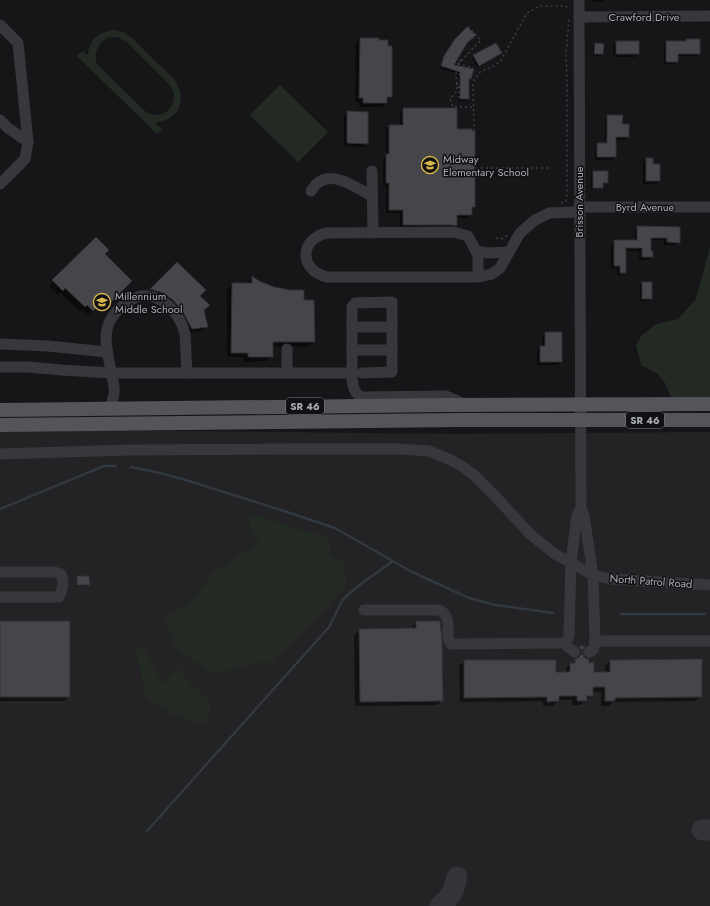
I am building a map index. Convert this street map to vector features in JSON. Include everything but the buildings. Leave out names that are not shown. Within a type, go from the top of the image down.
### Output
[{"type":"main road","name":"SR 46","points":[[0,410],[466,404],[710,404]]},
{"type":"main road","name":"SR 46","points":[[0,426],[454,420],[710,420]]},
{"type":"street","name":"Crawford Drive","points":[[576,11],[710,16]]},
{"type":"street","name":"Brisson Avenue","points":[[576,11],[580,404]]},
{"type":"street","points":[[0,184],[25,159],[28,142],[18,43],[1,30]]},
{"type":"street","points":[[0,120],[8,128],[28,142]]},
{"type":"street","points":[[372,171],[373,233],[452,232],[468,236],[478,255],[478,277]]},
{"type":"street","points":[[311,191],[318,182],[333,178],[341,180],[372,196]]},
{"type":"street","name":"Byrd Avenue","points":[[373,233],[327,233],[319,235],[312,240],[308,247],[306,254],[307,262],[315,272],[327,277],[478,277],[492,274],[500,268],[520,233],[536,220],[549,213],[579,210],[710,207]]},
{"type":"street","points":[[476,251],[488,253],[509,252]]},
{"type":"street","points":[[110,409],[114,394],[107,352],[106,331],[111,317],[117,309],[132,299],[152,296],[169,306],[178,317],[185,334],[187,373]]},
{"type":"street","points":[[0,367],[28,367],[111,373],[357,373],[392,372],[392,302],[355,303],[352,307],[352,350],[357,373],[352,384],[357,395],[361,397],[446,396],[466,404]]},
{"type":"street","points":[[352,327],[392,327]]},
{"type":"street","points":[[0,344],[48,346],[107,352]]},
{"type":"street","points":[[287,348],[287,372]]},
{"type":"street","points":[[352,350],[392,350]]},
{"type":"street","points":[[580,404],[581,509],[584,515],[593,575],[595,641],[594,649],[589,652]]},
{"type":"street","name":"North Patrol Road","points":[[0,454],[128,450],[400,449],[429,451],[451,460],[475,476],[531,535],[555,554],[593,575],[611,579],[710,585]]},
{"type":"street","points":[[364,610],[440,610],[447,616],[448,638],[451,644],[565,642],[568,639],[569,634],[571,562],[577,515],[581,509]]},
{"type":"street","points":[[574,540],[588,540]]},
{"type":"street","points":[[0,572],[54,572],[61,574],[63,578],[62,592],[59,597],[0,597]]},
{"type":"street","points":[[595,641],[710,641]]},
{"type":"street","points":[[565,642],[568,647],[575,652]]},
{"type":"path","points":[[474,131],[473,82],[480,72],[500,62],[527,13],[540,6],[565,6],[576,11],[566,54],[567,196],[566,201],[561,203]]},
{"type":"path","points":[[468,27],[481,40],[458,64],[456,72],[457,91],[450,99],[452,107],[473,107]]},
{"type":"path","points":[[445,56],[462,61]]},
{"type":"path","points":[[458,64],[473,68]]},
{"type":"path","points":[[456,84],[459,84],[459,98]]},
{"type":"path","points":[[481,168],[548,168]]},
{"type":"path","points":[[496,238],[501,239],[511,233]]},
{"type":"shaded area","points":[[115,30],[125,33],[132,38],[171,76],[178,85],[181,97],[179,108],[171,117],[157,122],[156,124],[162,129],[157,134],[77,56],[83,51],[88,55],[93,40],[100,34]],"holes":[[[109,37],[117,37],[127,42],[170,85],[174,92],[174,100],[167,112],[160,115],[147,113],[97,64],[96,52],[99,45]]]},
{"type":"shaded area","points":[[280,85],[328,132],[298,162],[250,115]]},
{"type":"shaded area","points":[[710,247],[710,400],[672,400],[665,383],[657,373],[641,365],[636,345],[641,336],[656,324],[678,319],[696,299]]},
{"type":"shaded area","points":[[0,429],[456,434],[710,432],[710,906],[0,906]]},
{"type":"shaded area","points":[[256,514],[293,528],[329,538],[330,555],[344,563],[346,586],[319,616],[271,662],[256,662],[234,670],[210,673],[174,647],[165,619],[194,599],[213,573],[260,541],[251,533],[249,524],[248,515]]},
{"type":"shaded area","points":[[143,647],[163,684],[177,668],[211,703],[206,724],[177,717],[146,698],[135,649]]},
{"type":"waterway","points":[[0,509],[104,466],[116,466]]},
{"type":"waterway","points":[[131,467],[189,481],[335,528],[412,572],[469,598],[495,605],[553,613]]},
{"type":"waterway","points":[[147,831],[329,627],[343,599],[358,586],[393,561]]},
{"type":"waterway","points":[[621,614],[705,614]]},
{"type":"taxiway","points":[[702,830],[710,830]]},
{"type":"taxiway","points":[[440,906],[452,893],[457,877]]},
{"type":"place","name":"Midway Elementary School","points":[[430,165]]},
{"type":"place","name":"Millennium Middle School","points":[[102,302]]}]
